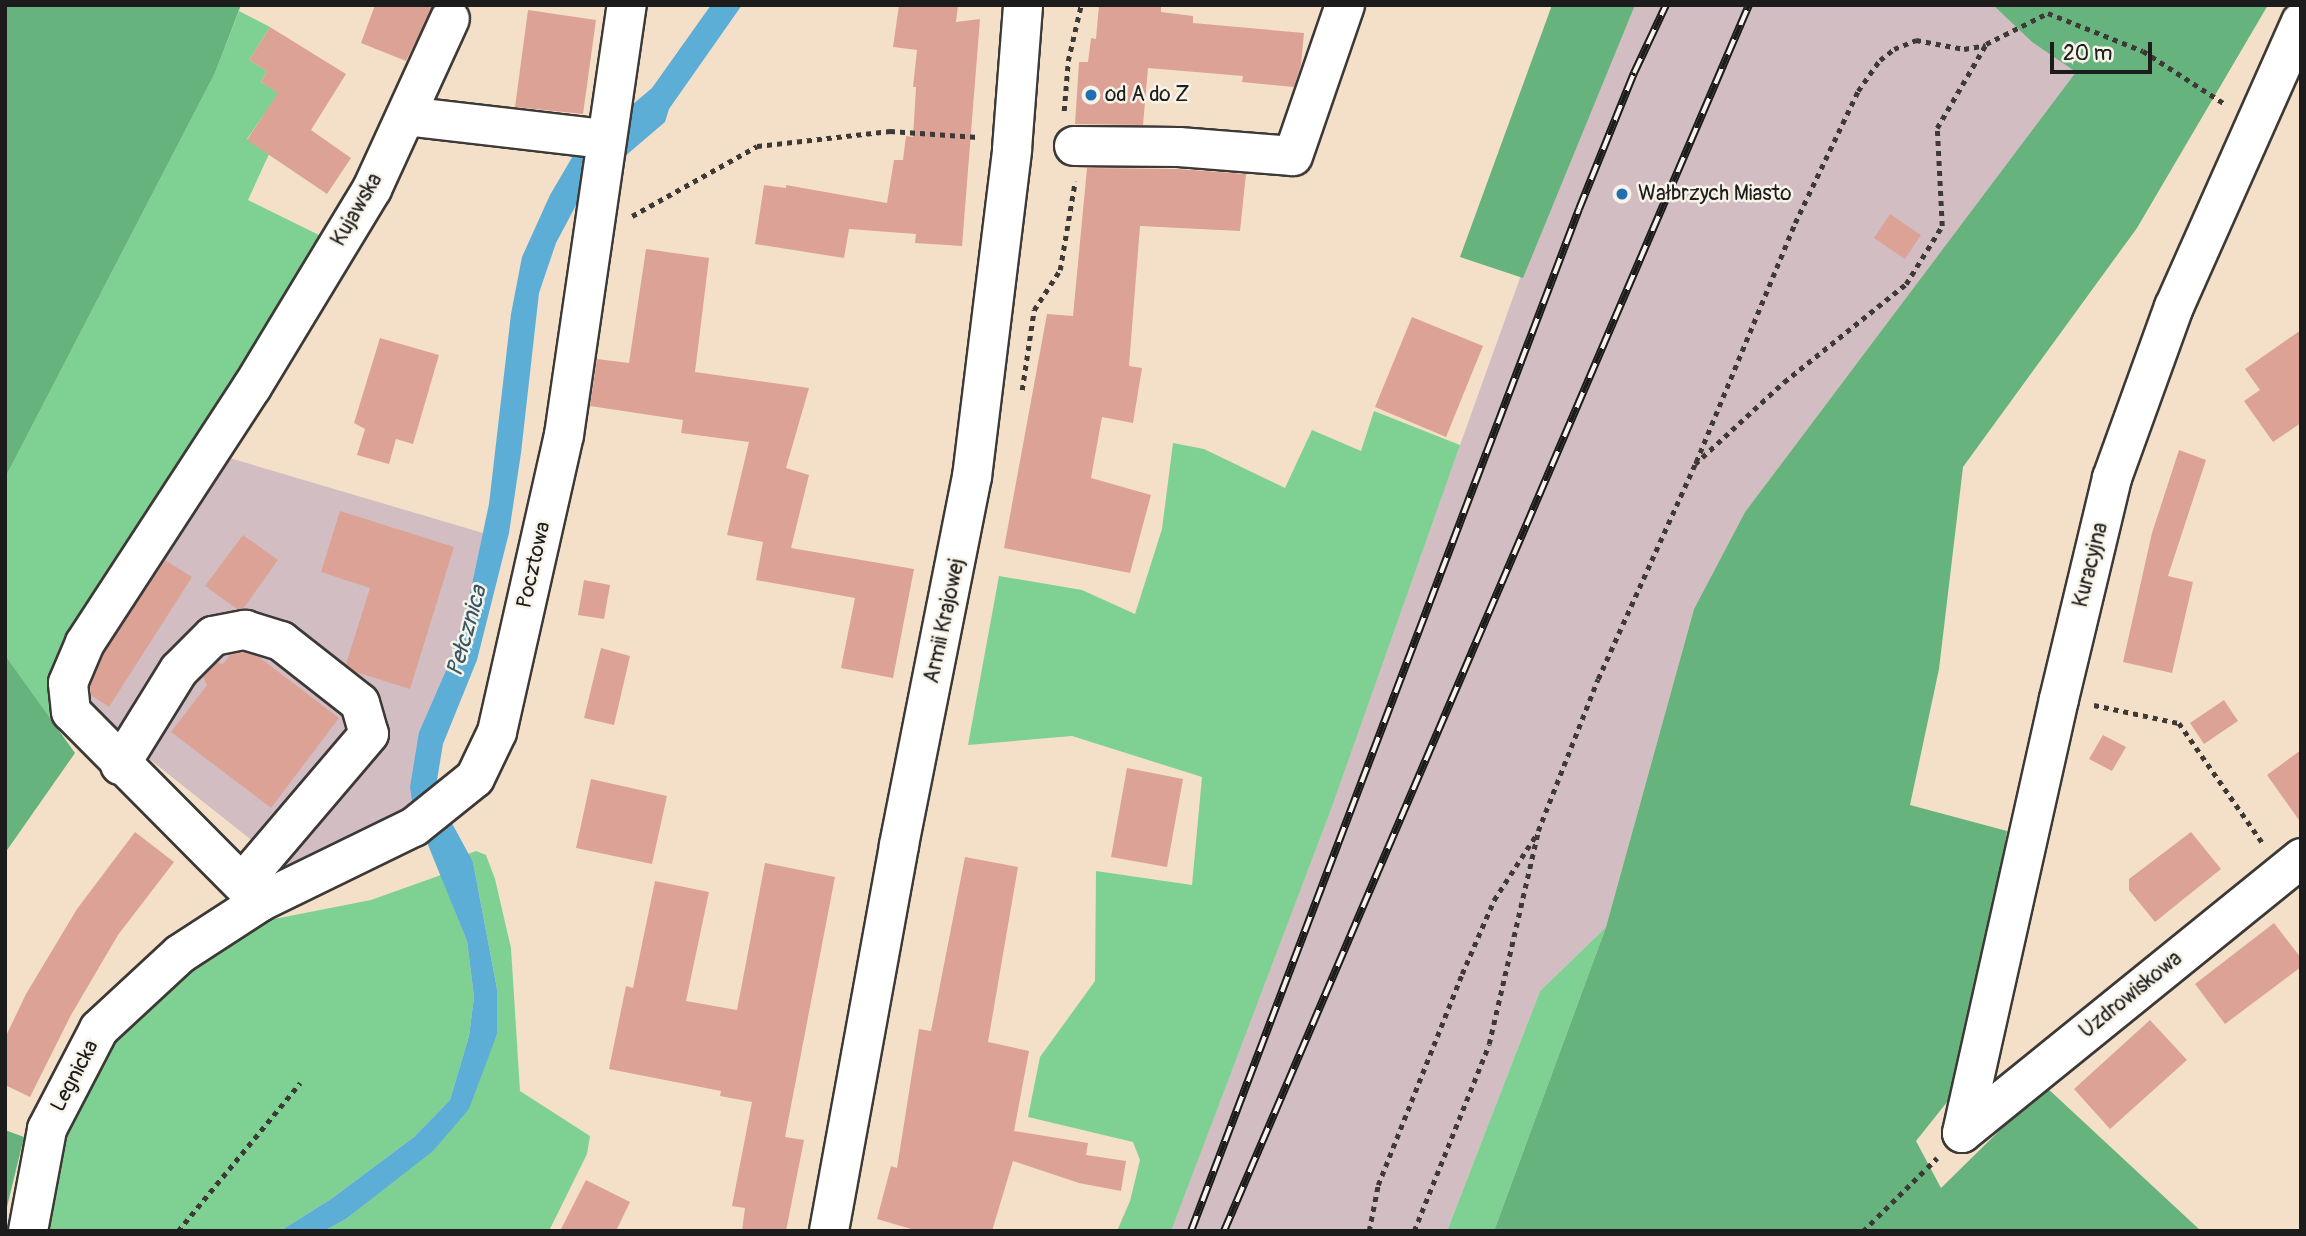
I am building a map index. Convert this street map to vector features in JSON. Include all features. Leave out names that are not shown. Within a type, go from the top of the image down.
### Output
[{"type":"street","name":"Pocztowa","points":[[180,954],[251,893],[414,827],[475,778],[497,732],[564,435],[600,185],[596,128],[627,5]]},
{"type":"street","name":"Armii Krajowej","points":[[829,1231],[899,845],[972,477],[1012,149],[1023,5]]},
{"type":"street","points":[[1074,146],[1179,147],[1293,156],[1345,5]]},
{"type":"street","name":"Kujawska","points":[[251,893],[120,765],[71,712],[68,683],[85,643],[252,387],[372,189],[450,19]]},
{"type":"street","name":"Kuracyjna","points":[[1962,1133],[2059,699],[2112,478],[2174,307],[2301,22]]},
{"type":"street","points":[[406,116],[596,128]]},
{"type":"street","points":[[120,765],[179,670],[213,636],[246,630],[281,641],[360,702],[369,734],[251,893]]},
{"type":"street","name":"Uzdrowiskowa","points":[[1962,1133],[2291,865]]},
{"type":"street","name":"Legnicka","points":[[28,1231],[47,1129],[99,1029],[180,954]]},
{"type":"path","points":[[1414,1231],[1489,1044],[1538,831],[1598,679],[1695,464],[1795,223],[1858,91],[1880,60],[1894,49],[1916,40],[1964,49],[1986,44],[2048,13],[2143,51],[2256,124]]},
{"type":"path","points":[[1695,464],[1784,382],[1906,284],[1942,226],[1937,128],[1986,44]]},
{"type":"path","points":[[592,239],[757,146],[890,131],[979,137]]},
{"type":"path","points":[[2095,705],[2179,723],[2291,865]]},
{"type":"path","points":[[1368,1231],[1378,1185],[1462,974],[1494,900],[1538,831]]},
{"type":"path","points":[[178,1231],[300,1083]]},
{"type":"path","points":[[1863,1231],[1962,1133]]},
{"type":"shaded area","points":[[1618,5],[1993,5],[2032,42],[2077,71],[1745,512],[1694,609],[1606,927],[1540,991],[1447,1231],[1168,1231],[1460,445]]},
{"type":"shaded area","points":[[223,456],[483,533],[469,598],[451,659],[419,732],[413,808],[289,870],[75,700]]},
{"type":"green space","points":[[5,5],[241,5],[215,73],[5,478]]},
{"type":"green space","points":[[1552,5],[1635,5],[1523,278],[1460,257]]},
{"type":"green space","points":[[1993,5],[2268,5],[2137,228],[1963,467],[1939,669],[1910,805],[2007,831],[1967,1077],[1916,1141],[1941,1188],[2045,1086],[2201,1231],[1494,1231],[1606,927],[1694,609],[1745,512],[2076,72],[2032,42]]},
{"type":"green space","points":[[239,11],[270,27],[249,60],[267,71],[261,82],[279,93],[247,139],[269,154],[248,200],[321,236],[58,681],[54,724],[5,655],[5,478],[215,73]]},
{"type":"green space","points":[[1374,411],[1460,445],[1331,809],[1171,1231],[1117,1231],[1130,1201],[1140,1160],[1133,1142],[1028,1117],[1040,1057],[1095,981],[1096,871],[1192,885],[1202,777],[1072,736],[968,745],[999,576],[1082,590],[1135,614],[1162,529],[1173,443],[1204,449],[1285,488],[1312,430],[1361,451]]},
{"type":"green space","points":[[5,655],[75,753],[5,853]]},
{"type":"green space","points":[[476,851],[486,855],[495,879],[511,948],[520,1091],[590,1136],[587,1154],[549,1231],[324,1231],[346,1219],[432,1151],[497,1034],[497,989],[473,862],[468,854]]},
{"type":"green space","points":[[441,875],[467,941],[474,997],[469,1036],[450,1100],[414,1137],[331,1199],[280,1231],[38,1231],[57,1134],[110,1035],[186,964],[269,920],[371,900]]},
{"type":"green space","points":[[1606,927],[1494,1231],[1447,1231],[1540,991]]},
{"type":"green space","points":[[5,1130],[24,1137],[5,1215]]},
{"type":"water","name":"Pełcznica","points":[[711,5],[742,5],[669,109],[665,122],[583,192],[556,243],[539,293],[509,533],[477,660],[443,744],[435,792],[473,862],[497,989],[497,1034],[469,1109],[433,1151],[346,1219],[324,1231],[280,1231],[331,1199],[414,1137],[450,1100],[469,1036],[474,997],[467,941],[413,808],[410,787],[419,732],[451,659],[469,598],[489,504],[511,314],[522,257],[550,195],[574,154],[652,88]]},
{"type":"building","points":[[375,5],[434,5],[406,61],[361,43]]},
{"type":"building","points":[[899,5],[958,5],[956,22],[980,19],[962,246],[915,243],[916,234],[849,229],[844,258],[755,244],[764,185],[786,188],[786,185],[887,203],[894,160],[903,160],[906,136],[913,137],[916,87],[913,87],[917,50],[893,47]]},
{"type":"building","points":[[1099,5],[1161,5],[1161,12],[1193,16],[1193,23],[1304,33],[1301,65],[1294,87],[1242,82],[1243,76],[1148,68],[1143,125],[1075,124],[1079,62],[1088,62],[1091,38],[1096,39]]},
{"type":"building","points":[[528,10],[596,20],[583,114],[515,107]]},
{"type":"building","points":[[270,27],[346,74],[311,130],[351,158],[327,194],[247,140],[278,93],[261,82],[267,71],[249,60]]},
{"type":"building","points":[[1087,168],[1178,169],[1246,174],[1240,231],[1140,226],[1129,366],[1142,368],[1133,423],[1102,417],[1091,478],[1151,495],[1130,573],[1004,548],[1047,314],[1073,316]]},
{"type":"building","points":[[1890,214],[1921,235],[1905,259],[1874,238]]},
{"type":"building","points":[[646,249],[709,258],[695,372],[809,388],[786,468],[809,475],[791,548],[914,569],[893,678],[841,668],[855,598],[756,580],[763,542],[727,535],[749,442],[681,433],[683,420],[590,406],[597,359],[629,363]]},
{"type":"building","points":[[1412,317],[1483,346],[1446,437],[1375,407]]},
{"type":"building","points":[[2301,330],[2301,423],[2273,442],[2244,401],[2260,390],[2245,369]]},
{"type":"building","points":[[380,338],[439,355],[413,444],[396,439],[389,464],[357,455],[365,429],[354,423]]},
{"type":"building","points":[[2179,450],[2206,460],[2168,576],[2193,582],[2172,673],[2123,662],[2152,533]]},
{"type":"building","points":[[340,511],[454,547],[410,689],[356,672],[346,664],[370,588],[321,572]]},
{"type":"building","points":[[243,535],[278,560],[243,609],[237,609],[205,586]]},
{"type":"building","points":[[165,560],[192,577],[109,707],[91,695],[90,686],[104,653]]},
{"type":"building","points":[[584,580],[610,585],[604,619],[578,615]]},
{"type":"building","points":[[601,648],[630,656],[614,725],[584,718]]},
{"type":"building","points":[[244,652],[259,657],[339,718],[271,808],[171,732],[207,685],[203,677],[217,663],[223,664],[230,655]]},
{"type":"building","points":[[2224,700],[2238,721],[2204,744],[2190,723]]},
{"type":"building","points":[[2103,735],[2126,747],[2112,771],[2089,759]]},
{"type":"building","points":[[2301,750],[2301,823],[2267,775]]},
{"type":"building","points":[[1127,768],[1183,779],[1167,867],[1111,857]]},
{"type":"building","points":[[591,779],[667,796],[652,864],[576,848]]},
{"type":"building","points":[[135,832],[174,862],[118,935],[71,1015],[30,1097],[5,1085],[5,1038],[26,994],[77,909]]},
{"type":"building","points":[[2191,832],[2221,869],[2155,922],[2129,890],[2129,879]]},
{"type":"building","points":[[965,857],[1018,867],[988,1042],[1029,1051],[1014,1131],[1088,1143],[1086,1155],[1126,1161],[1121,1191],[1079,1183],[1013,1161],[992,1231],[918,1231],[877,1219],[891,1166],[897,1168],[919,1029],[931,1031]]},
{"type":"building","points":[[765,863],[835,877],[785,1137],[804,1140],[786,1231],[742,1231],[745,1208],[732,1206],[752,1102],[720,1096],[721,1091],[609,1069],[626,986],[633,988],[655,881],[709,892],[686,1001],[737,1010]]},
{"type":"building","points":[[2274,923],[2301,958],[2301,967],[2225,1024],[2195,984]]},
{"type":"building","points":[[2150,1020],[2187,1060],[2110,1129],[2074,1089]]},
{"type":"building","points":[[586,1180],[630,1202],[616,1231],[560,1231]]},
{"type":"railway","points":[[1191,1231],[1579,209],[1634,73],[1666,5]]},
{"type":"railway","points":[[1224,1231],[1749,5]]},
{"type":"place","name":"od A do Z","points":[[1091,95]]},
{"type":"place","name":"Wałbrzych Miasto","points":[[1622,194]]}]
